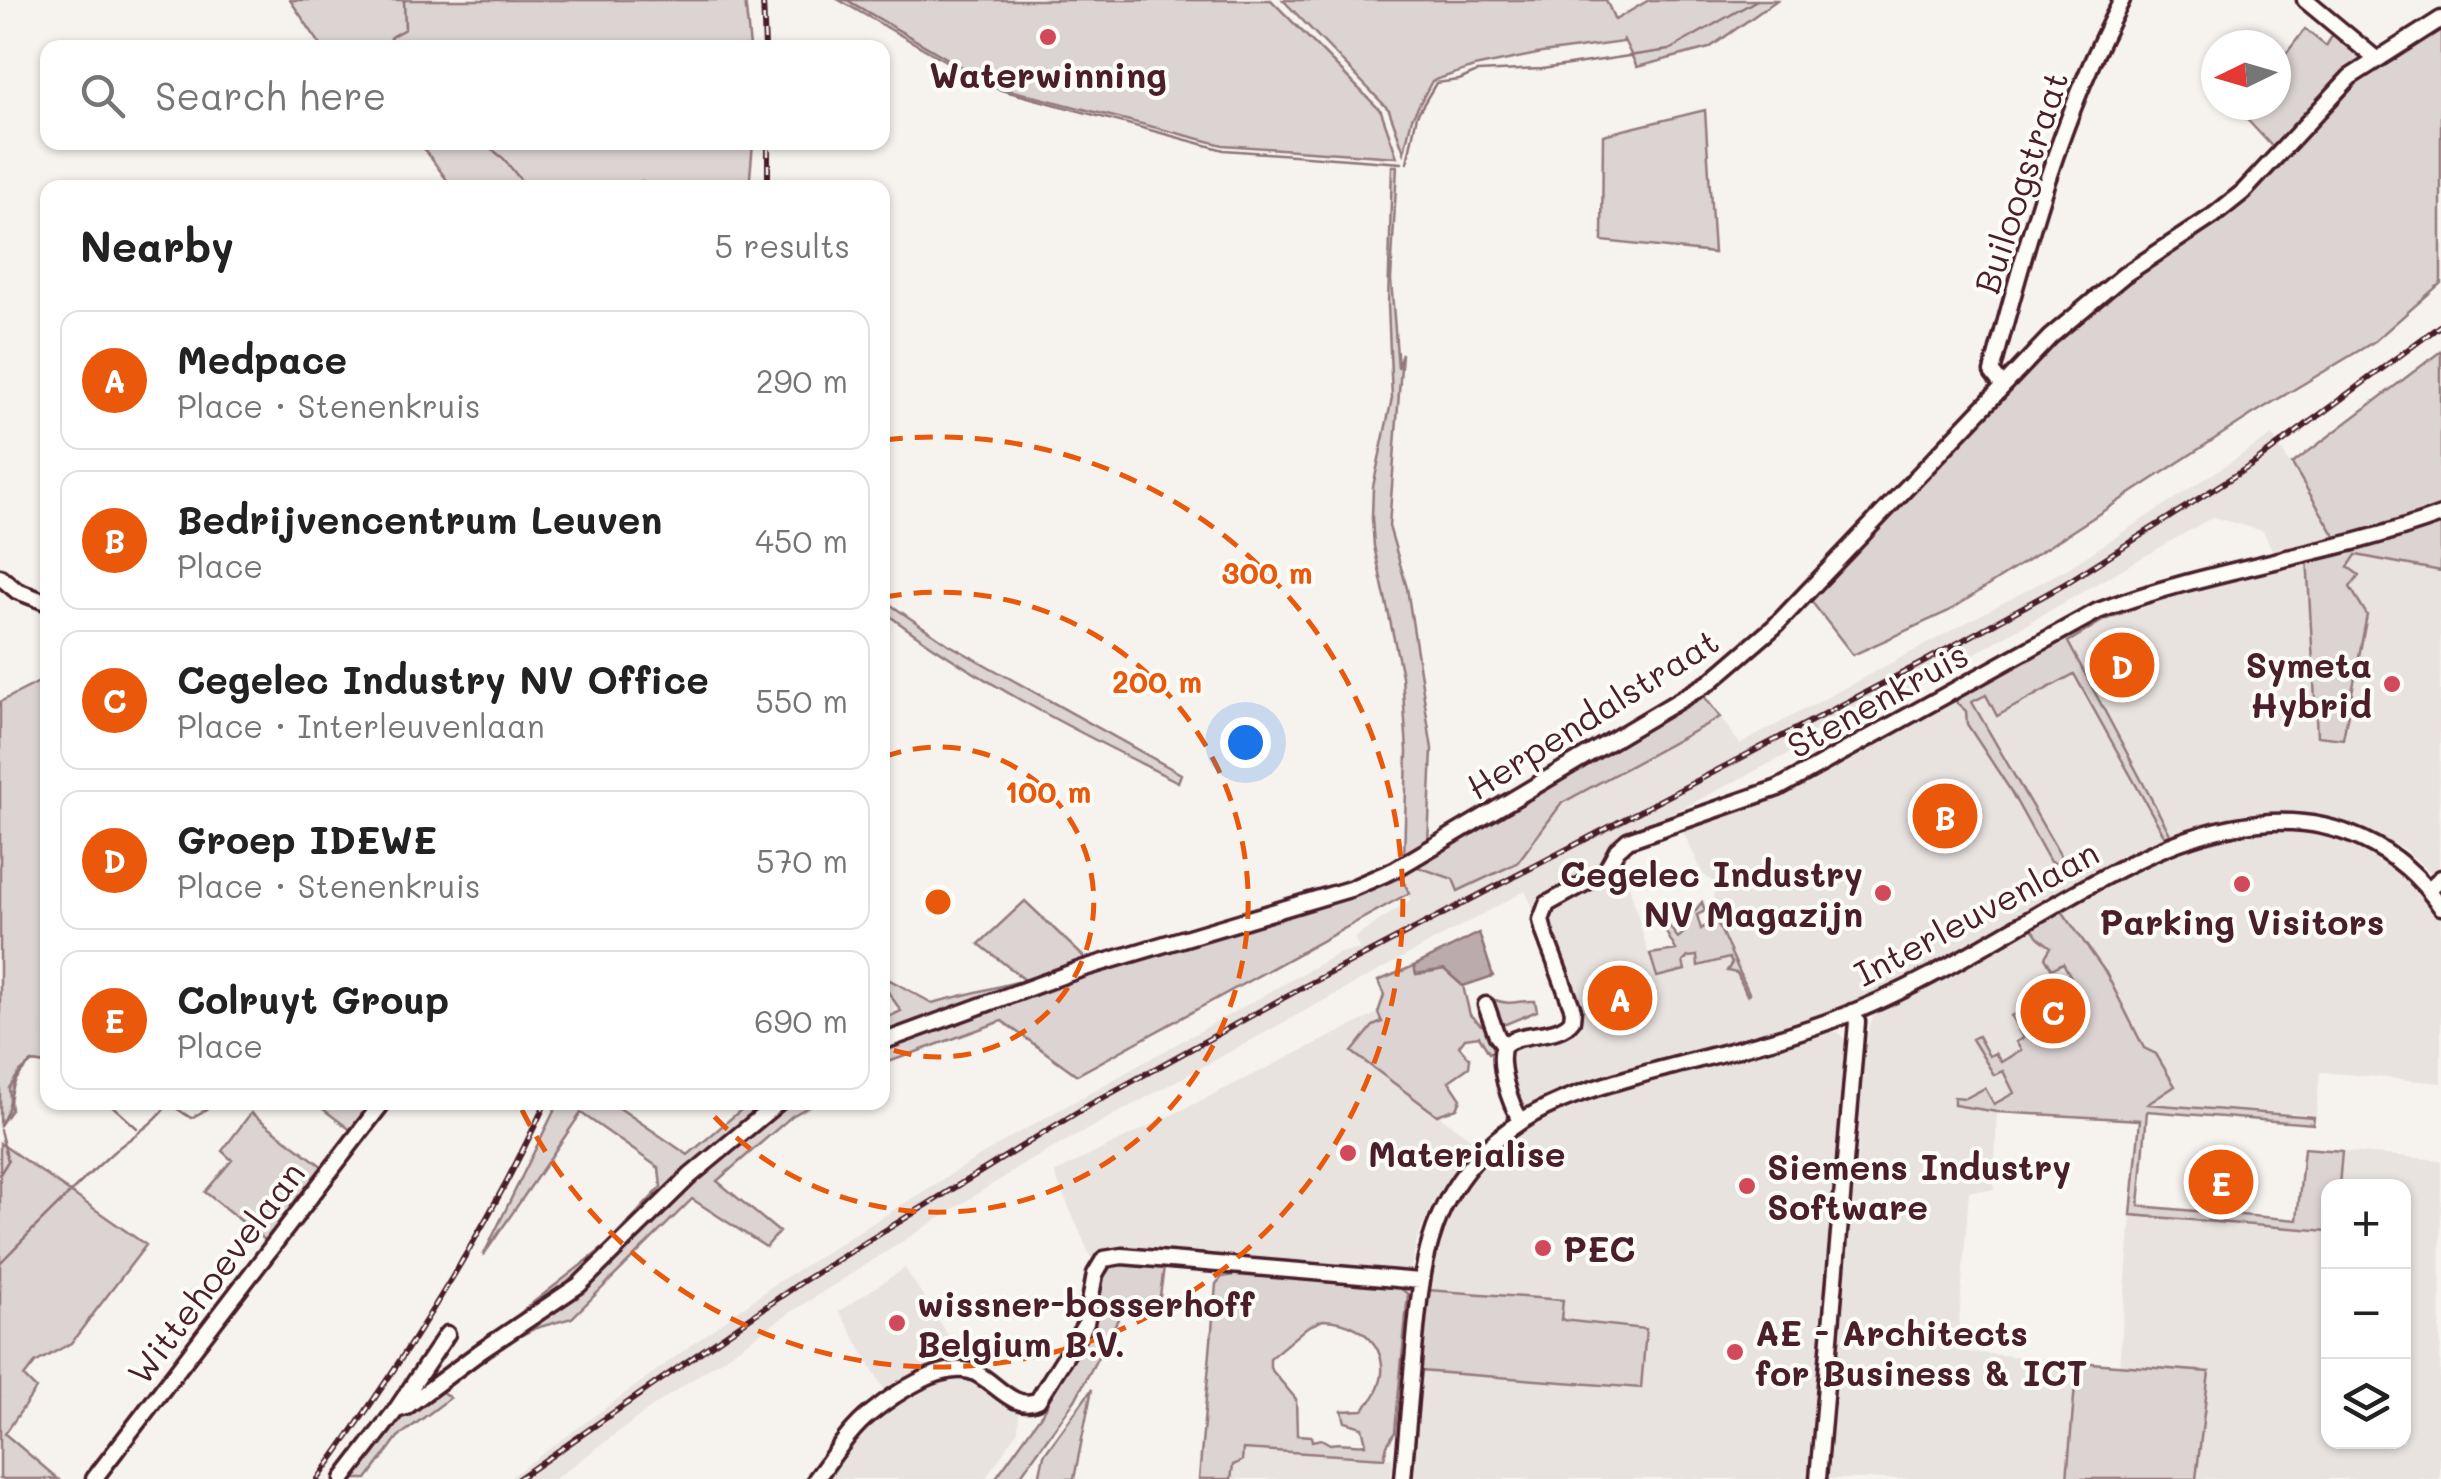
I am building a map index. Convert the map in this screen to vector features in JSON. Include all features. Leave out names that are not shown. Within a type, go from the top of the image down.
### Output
[{"type":"street","name":"Builoogstraat","points":[[2002,385],[1992,372],[2032,223],[2090,64],[2122,0]]},
{"type":"street","points":[[2305,0],[2376,59]]},
{"type":"street","name":"Herpendalstraat","points":[[890,1039],[1081,968],[1350,889],[1394,870],[1710,682],[1774,627],[2050,336],[2124,275],[2243,192],[2350,77],[2441,19]]},
{"type":"street","name":"Stenenkruis","points":[[1504,1044],[1511,1039],[1560,1030],[1572,1020],[1573,1010],[1544,932],[1542,912],[1548,904],[1606,872],[1617,850],[1628,840],[1778,788],[2098,611],[2152,591],[2361,540],[2441,515]]},
{"type":"street","points":[[0,577],[17,592],[40,600]]},
{"type":"street","points":[[0,601],[17,592]]},
{"type":"street","name":"Interleuvenlaan","points":[[1818,1479],[1856,1022],[1852,1012],[1972,953],[2133,862],[2185,838],[2223,828],[2280,822],[2348,832],[2435,884],[2441,907]]},
{"type":"street","points":[[1486,1005],[1497,1036],[1504,1044],[1501,1058],[1512,1103],[1521,1120]]},
{"type":"street","points":[[1402,1479],[1420,1281],[1429,1243],[1446,1202],[1484,1150],[1521,1120],[1555,1101],[1852,1012]]},
{"type":"street","name":"Wittehoevelaan","points":[[94,1479],[377,1110]]},
{"type":"street","points":[[396,1410],[406,1408],[481,1351],[579,1286],[690,1176],[769,1110]]},
{"type":"street","points":[[816,1479],[870,1413],[932,1374],[971,1371],[1017,1402],[1031,1404],[1038,1400],[1086,1323],[1094,1274],[1104,1259],[1122,1256],[1420,1281]]},
{"type":"street","points":[[343,1479],[396,1410],[446,1334]]},
{"type":"shaded area","points":[[290,0],[745,0],[749,40],[317,40]]},
{"type":"shaded area","points":[[839,0],[1271,0],[1381,111],[1397,157],[1223,145],[986,84]]},
{"type":"shaded area","points":[[1283,0],[1606,0],[1615,20],[1649,0],[1777,0],[1709,48],[1637,67],[1623,38],[1623,42],[1474,67],[1432,81],[1412,118],[1404,152],[1389,110]]},
{"type":"shaded area","points":[[2441,24],[2441,283],[2375,341],[2253,414],[1949,611],[1853,655],[1808,597],[2056,336],[2234,203],[2353,79]]},
{"type":"shaded area","points":[[2338,26],[2376,59],[2279,154],[2247,120],[2291,120],[2291,47],[2305,29],[2326,46]]},
{"type":"shaded area","points":[[1705,110],[1714,253],[1602,241],[1603,135]]},
{"type":"shaded area","points":[[425,150],[752,150],[750,180],[447,180]]},
{"type":"shaded area","points":[[1392,166],[1397,166],[1391,280],[1398,368],[1402,353],[1389,526],[1407,588],[1432,749],[1428,845],[1404,860],[1407,751],[1402,676],[1374,546],[1372,518],[1373,487],[1392,398],[1388,305]]},
{"type":"shaded area","points":[[2441,351],[2441,510],[2338,541],[2292,464]]},
{"type":"shaded area","points":[[2272,435],[2338,541],[2276,558],[2263,531],[2213,517],[1903,695],[1617,842],[1655,977],[1684,970],[1683,961],[1688,957],[1697,956],[1699,966],[1729,958],[1747,994],[1725,934],[1712,911],[1715,884],[1703,874],[1680,826],[1777,792],[1962,690],[2064,877],[2060,855],[1971,703],[1986,694],[1998,716],[2073,673],[2165,836],[2169,834],[2068,642],[2104,620],[2149,603],[2148,595],[2307,556],[2317,735],[2343,739],[2348,567],[2356,555],[2441,571],[2439,880],[2404,849],[2350,822],[2313,814],[2280,813],[2220,820],[2128,855],[1967,947],[1841,1008],[1552,1093],[1516,1113],[1501,1050],[1572,1020],[1544,932],[1525,891],[1026,1163],[793,1311],[555,1479],[508,1479],[775,1284],[1009,1138],[1339,953],[1359,949],[1354,938],[1410,900],[1398,874],[1410,864],[1560,805],[1720,717],[1740,744],[2068,568]]},
{"type":"shaded area","points":[[2441,519],[2441,571],[2356,555],[2348,567],[2359,575],[2350,587],[2367,615],[2343,739],[2317,736],[2307,556]]},
{"type":"shaded area","points":[[2148,595],[2149,603],[2104,620],[2068,642],[2170,834],[2165,837],[2074,674],[1997,716],[1986,695],[1972,702],[2060,855],[2061,865],[2050,862],[2009,788],[1967,724],[1966,711],[1955,696],[2099,614]]},
{"type":"shaded area","points":[[890,604],[948,644],[1181,774],[1178,782],[989,682],[890,616]]},
{"type":"shaded area","points":[[40,682],[40,1063],[32,1062],[9,1088],[11,1110],[0,1125],[0,702]]},
{"type":"shaded area","points":[[1700,691],[1720,717],[1562,803],[1517,863],[1458,891],[1453,879],[1409,864]]},
{"type":"shaded area","points":[[2259,831],[2311,831],[2347,839],[2395,864],[2424,894],[2441,919],[2441,1083],[2320,1072],[2316,1115],[2148,1103],[2141,1120],[1997,1112],[1994,1190],[1969,1191],[1957,1351],[2077,1362],[2067,1479],[1829,1479],[1840,1344],[1823,1343],[1810,1479],[1410,1479],[1420,1371],[1641,1388],[1646,1329],[1560,1320],[1562,1300],[1427,1290],[1431,1258],[1458,1194],[1484,1162],[1525,1125],[1560,1106],[1605,1092],[1828,1031],[1837,1032],[1846,1040],[1848,1054],[1835,1181],[1855,1183],[1866,1038],[1874,1013],[2137,871],[2188,848]]},
{"type":"shaded area","points":[[1400,873],[1409,893],[1077,1075],[1002,1021],[890,1061],[890,1016],[901,1011],[890,995],[890,980],[932,1003],[1025,980],[979,944],[1025,901],[1088,961]]},
{"type":"shaded area","points":[[1702,902],[1705,911],[1697,915],[1701,929],[1710,923],[1712,911],[1747,995],[1737,973],[1727,971],[1732,963],[1729,958],[1698,966],[1697,956],[1688,957],[1683,962],[1685,970],[1657,977],[1650,954],[1676,950],[1662,925],[1666,922],[1678,938],[1685,932],[1685,913],[1694,912]]},
{"type":"shaded area","points":[[2062,911],[2106,973],[2144,1048],[2156,1054],[2175,1086],[2148,1104],[2314,1117],[2313,1124],[2147,1111],[2139,1206],[2297,1220],[2304,1148],[2342,1151],[2340,1179],[2321,1179],[2321,1230],[2131,1215],[2140,1120],[1997,1112],[1954,1105],[1954,1097],[1966,1098],[1985,1088],[1994,1104],[2014,1093],[2003,1071],[1994,1075],[1972,1039],[1978,1036],[1989,1056],[1995,1053],[2001,1062],[2021,1050],[2016,1042],[2023,1038],[2011,1016],[2026,1008],[2039,1032],[2087,1006],[2063,963],[2052,969],[2045,957],[2051,947],[2032,928]]},
{"type":"shaded area","points":[[1479,933],[1493,976],[1463,986],[1444,969],[1416,974],[1414,966]]},
{"type":"shaded area","points":[[1414,966],[1417,974],[1444,969],[1463,986],[1470,1015],[1481,1025],[1492,1023],[1504,1045],[1489,1053],[1479,1036],[1465,1038],[1459,1046],[1470,1059],[1469,1067],[1449,1081],[1461,1099],[1457,1108],[1437,1115],[1352,1052],[1373,1026],[1382,1022],[1378,1013],[1384,995],[1378,981]]},
{"type":"shaded area","points":[[1491,1001],[1535,1001],[1537,1011],[1506,1024],[1494,1022]]},
{"type":"shaded area","points":[[1378,1013],[1382,1022],[1373,1026],[1352,1052],[1477,1143],[1435,1198],[1417,1240],[1409,1279],[1091,1258],[1054,1173]]},
{"type":"shaded area","points":[[324,1110],[368,1110],[352,1131]]},
{"type":"shaded area","points":[[555,1110],[622,1110],[688,1155],[741,1110],[803,1110],[717,1181],[779,1232],[766,1247],[692,1199],[572,1318],[536,1328],[457,1368],[607,1245],[661,1187],[659,1168],[581,1113],[483,1256]]},
{"type":"shaded area","points":[[251,1113],[323,1167],[265,1240],[205,1192],[232,1160],[222,1151]]},
{"type":"shaded area","points":[[0,1143],[146,1245],[71,1343],[35,1363],[24,1377],[36,1389],[5,1434],[58,1479],[0,1479]]},
{"type":"shaded area","points":[[2342,1151],[2441,1160],[2440,1479],[2196,1479],[2208,1373],[2119,1366],[2131,1215],[2321,1230],[2321,1449],[2411,1449],[2411,1179],[2340,1179]]},
{"type":"shaded area","points":[[1104,1259],[1165,1260],[1159,1303],[1138,1301],[1125,1306],[1075,1400],[1018,1479],[995,1479],[1046,1408],[1057,1373],[1086,1323]]},
{"type":"shaded area","points":[[905,1268],[961,1355],[980,1362],[1021,1391],[1018,1431],[985,1479],[808,1479],[854,1422],[886,1393],[839,1311]]},
{"type":"shaded area","points":[[1245,1273],[1397,1286],[1408,1294],[1395,1432],[1384,1458],[1243,1449],[1242,1461],[1233,1465],[1231,1479],[1199,1479],[1216,1284],[1222,1277]],"holes":[[[1323,1320],[1342,1323],[1369,1338],[1382,1364],[1375,1395],[1363,1410],[1342,1411],[1345,1422],[1362,1427],[1366,1444],[1330,1444],[1297,1435],[1296,1399],[1270,1368],[1270,1358],[1307,1327]]]},
{"type":"shaded area","points":[[1427,1290],[1563,1300],[1561,1320],[1646,1329],[1641,1388],[1420,1371]]},
{"type":"shaded area","points":[[2077,1362],[2209,1372],[2196,1479],[2067,1479]]},
{"type":"shaded area","points":[[1092,1389],[1074,1479],[1039,1479],[1044,1455]]},
{"type":"shaded area","points":[[441,1391],[450,1398],[398,1437],[367,1479],[346,1479],[399,1418]]},
{"type":"shaded area","points":[[1243,1448],[1393,1458],[1391,1479],[1231,1479],[1233,1465]]},
{"type":"waterway","points":[[390,40],[405,29],[404,0]]},
{"type":"waterway","points":[[847,0],[1001,90],[1224,150],[1402,163]]},
{"type":"waterway","points":[[1407,163],[1417,115],[1436,83],[1459,80],[1477,72],[1542,69],[1669,50],[1757,0]]},
{"type":"waterway","points":[[493,150],[521,180]]},
{"type":"waterway","points":[[0,1125],[17,1079],[32,1062],[40,1063]]},
{"type":"waterway","points":[[117,1110],[137,1128]]},
{"type":"waterway","points":[[0,1263],[111,1154],[162,1110]]},
{"type":"waterway","points":[[179,1110],[191,1118],[206,1110]]},
{"type":"waterway","points":[[0,1130],[8,1161],[0,1174]]},
{"type":"railway","points":[[763,0],[765,40]]},
{"type":"railway","points":[[768,150],[768,180]]},
{"type":"railway","points":[[518,1479],[803,1281],[1084,1108],[1294,992],[2063,585],[2253,464],[2441,325]]},
{"type":"railway","points":[[318,1479],[441,1296],[542,1110]]},
{"type":"place","name":"Waterwinning","points":[[1048,37]]},
{"type":"place","name":"Groep IDEWE","points":[[2122,665]]},
{"type":"place","name":"Symeta Hybrid","points":[[2392,684]]},
{"type":"place","name":"Bedrijvencentrum Leuven","points":[[1945,816]]},
{"type":"place","name":"Parking Visitors","points":[[2242,884]]},
{"type":"place","name":"Cegelec Industry NV Magazijn","points":[[1883,893]]},
{"type":"place","name":"Medpace","points":[[1620,998]]},
{"type":"place","name":"Cegelec Industry NV Office","points":[[2053,1011]]},
{"type":"place","name":"Materialise","points":[[1348,1153]]},
{"type":"place","name":"Colruyt Group","points":[[2221,1182]]},
{"type":"place","name":"Siemens Industry Software","points":[[1747,1186]]},
{"type":"place","name":"PEC","points":[[1543,1248]]},
{"type":"place","name":"wissner-bosserhoff Belgium B.V.","points":[[897,1323]]},
{"type":"place","name":"AE - Architects for Business & ICT","points":[[1735,1352]]}]
